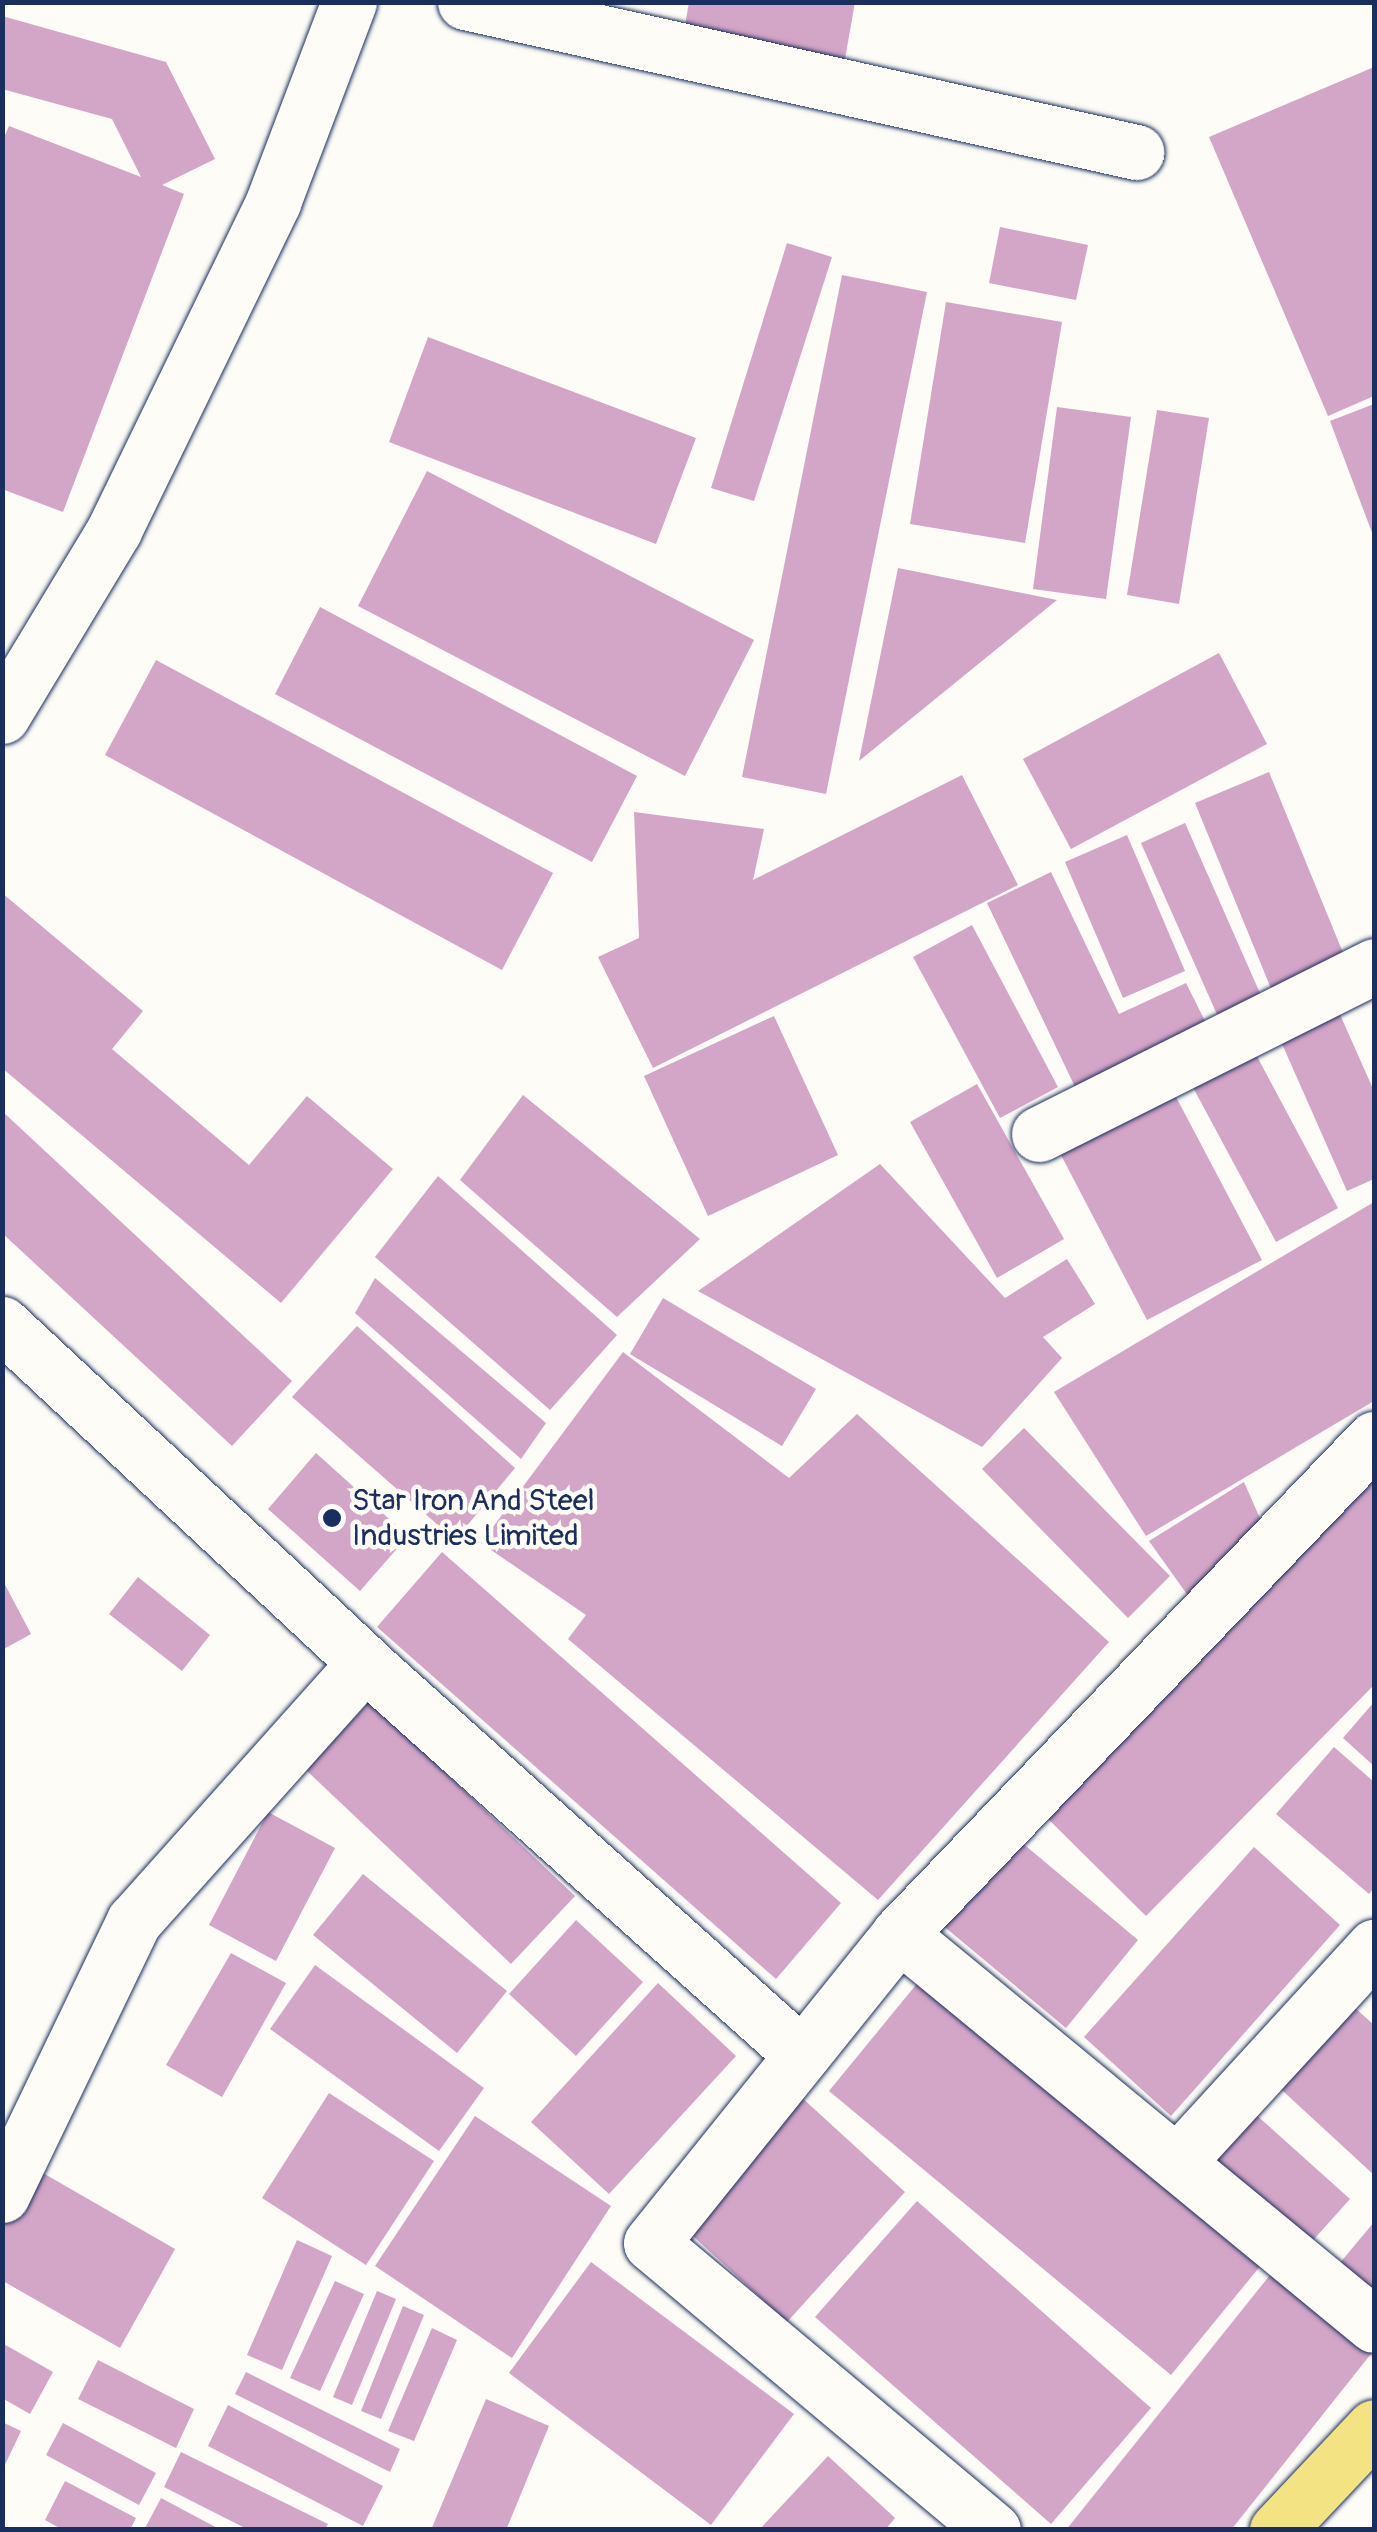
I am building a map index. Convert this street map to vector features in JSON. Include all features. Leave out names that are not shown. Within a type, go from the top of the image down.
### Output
[{"type":"main road","points":[[1277,2530],[1374,2427]]},
{"type":"street","points":[[2,716],[131,495],[273,202],[349,2]]},
{"type":"street","points":[[465,2],[1136,152]]},
{"type":"street","points":[[1039,1134],[1374,966]]},
{"type":"street","points":[[2,1324],[366,1664],[802,2055]]},
{"type":"street","points":[[993,2530],[652,2244],[899,1934],[1374,1439]]},
{"type":"street","points":[[2,2195],[134,1921],[366,1664]]},
{"type":"street","points":[[899,1934],[1374,2325]]},
{"type":"street","points":[[1177,2162],[1374,1947]]},
{"type":"building","points":[[689,2],[855,2],[845,59],[684,32]]},
{"type":"building","points":[[2,16],[166,62],[215,159],[162,185],[184,194],[63,512],[2,489],[2,142],[9,126],[141,177],[112,119],[2,89]]},
{"type":"building","points":[[1374,67],[1374,396],[1328,416],[1209,137]]},
{"type":"building","points":[[1000,227],[1088,245],[1076,300],[989,283]]},
{"type":"building","points":[[787,243],[832,257],[754,501],[711,488]]},
{"type":"building","points":[[842,275],[927,292],[826,794],[742,777]]},
{"type":"building","points":[[946,302],[1062,322],[1025,543],[910,524]]},
{"type":"building","points":[[428,337],[696,438],[656,544],[389,442]]},
{"type":"building","points":[[1374,404],[1374,538],[1330,421]]},
{"type":"building","points":[[1057,407],[1131,417],[1106,599],[1033,589]]},
{"type":"building","points":[[1157,410],[1209,418],[1179,604],[1127,595]]},
{"type":"building","points":[[427,471],[754,640],[685,776],[358,606]]},
{"type":"building","points":[[898,568],[1057,600],[859,761]]},
{"type":"building","points":[[320,607],[637,776],[592,862],[275,694]]},
{"type":"building","points":[[1219,653],[1267,744],[1071,849],[1023,759]]},
{"type":"building","points":[[156,660],[553,873],[502,970],[105,755]]},
{"type":"building","points":[[1269,772],[1348,965],[1274,996],[1195,803]]},
{"type":"building","points":[[962,775],[1018,885],[653,1068],[598,957],[639,938],[634,812],[764,829],[753,880]]},
{"type":"building","points":[[1185,823],[1263,1000],[1219,1019],[1141,843]]},
{"type":"building","points":[[1127,835],[1185,971],[1123,998],[1065,862]]},
{"type":"building","points":[[1051,872],[1119,1014],[1186,983],[1208,1027],[1077,1091],[987,903]]},
{"type":"building","points":[[2,893],[143,1011],[112,1049],[249,1165],[307,1096],[393,1169],[281,1303],[2,1068]]},
{"type":"building","points":[[972,925],[1058,1087],[1000,1118],[913,957]]},
{"type":"building","points":[[1338,1010],[1374,1091],[1374,1179],[1347,1191],[1279,1037]]},
{"type":"building","points":[[774,1016],[838,1155],[708,1216],[644,1076]]},
{"type":"building","points":[[1252,1047],[1338,1208],[1276,1242],[1189,1080]]},
{"type":"building","points":[[977,1084],[1064,1239],[997,1278],[910,1122]]},
{"type":"building","points":[[523,1095],[700,1239],[617,1317],[460,1180]]},
{"type":"building","points":[[1175,1095],[1262,1260],[1147,1320],[1061,1155]]},
{"type":"building","points":[[2,1111],[292,1381],[232,1446],[2,1233]]},
{"type":"building","points":[[880,1164],[1005,1298],[1067,1259],[1095,1304],[1043,1337],[1062,1358],[982,1447],[698,1291]]},
{"type":"building","points":[[438,1176],[617,1335],[550,1410],[375,1257]]},
{"type":"building","points":[[1374,1202],[1374,1401],[1146,1536],[1054,1392]]},
{"type":"building","points":[[375,1278],[546,1423],[521,1459],[355,1313]]},
{"type":"building","points":[[663,1298],[816,1389],[782,1446],[630,1354]]},
{"type":"building","points":[[357,1326],[515,1468],[455,1540],[292,1397]]},
{"type":"building","points":[[623,1352],[789,1478],[857,1414],[1109,1642],[878,1900],[568,1639],[586,1615],[481,1543]]},
{"type":"building","points":[[1024,1428],[1170,1576],[1128,1618],[982,1469]]},
{"type":"building","name":"Star Iron And Steel Industries Limited","points":[[316,1453],[408,1536],[360,1591],[268,1509]]},
{"type":"building","points":[[1374,1454],[1374,1685],[1146,1916],[1030,1801]]},
{"type":"building","points":[[1244,1482],[1270,1541],[1201,1614],[1149,1541]]},
{"type":"building","points":[[442,1552],[841,1903],[776,1979],[377,1627]]},
{"type":"building","points":[[138,1577],[210,1635],[182,1671],[109,1614]]},
{"type":"building","points":[[2,1579],[31,1634],[2,1650]]},
{"type":"building","points":[[370,1701],[575,1896],[511,1964],[306,1770]]},
{"type":"building","points":[[1374,1702],[1374,1766],[1343,1738]]},
{"type":"building","points":[[1334,1747],[1374,1782],[1374,1888],[1369,1894],[1276,1814]]},
{"type":"building","points":[[268,1812],[335,1848],[276,1961],[209,1925]]},
{"type":"building","points":[[1008,1831],[1138,1940],[1066,2028],[935,1919]]},
{"type":"building","points":[[1254,1847],[1340,1925],[1171,2116],[1084,2037]]},
{"type":"building","points":[[363,1874],[507,1991],[457,2053],[313,1935]]},
{"type":"building","points":[[576,1920],[643,1982],[576,2056],[509,1994]]},
{"type":"building","points":[[231,1953],[286,1983],[222,2097],[166,2065]]},
{"type":"building","points":[[315,1965],[484,2088],[439,2151],[270,2029]]},
{"type":"building","points":[[924,1975],[1266,2259],[1171,2375],[829,2091]]},
{"type":"building","points":[[658,1983],[736,2056],[609,2194],[531,2122]]},
{"type":"building","points":[[1344,1998],[1374,2025],[1374,2175],[1271,2080]]},
{"type":"building","points":[[329,2093],[434,2161],[366,2265],[262,2198]]},
{"type":"building","points":[[800,2096],[905,2192],[787,2322],[682,2226]]},
{"type":"building","points":[[1244,2104],[1350,2199],[1307,2247],[1201,2151]]},
{"type":"building","points":[[475,2116],[611,2206],[512,2358],[375,2266]]},
{"type":"building","points":[[29,2165],[175,2249],[120,2348],[3,2281],[3,2212]]},
{"type":"building","points":[[917,2201],[1151,2408],[1051,2524],[815,2317]]},
{"type":"building","points":[[1374,2222],[1374,2314],[1330,2275]]},
{"type":"building","points":[[297,2240],[332,2256],[282,2370],[247,2355]]},
{"type":"building","points":[[1282,2260],[1374,2350],[1231,2530],[1066,2530]]},
{"type":"building","points":[[591,2262],[794,2414],[711,2525],[509,2373]]},
{"type":"building","points":[[335,2281],[364,2294],[320,2391],[290,2378]]},
{"type":"building","points":[[377,2291],[396,2299],[352,2405],[333,2397]]},
{"type":"building","points":[[403,2306],[424,2315],[381,2419],[361,2411]]},
{"type":"building","points":[[432,2328],[457,2340],[414,2441],[388,2431]]},
{"type":"building","points":[[2,2343],[53,2372],[30,2414],[2,2398]]},
{"type":"building","points":[[98,2360],[194,2409],[176,2448],[78,2399]]},
{"type":"building","points":[[246,2372],[400,2449],[390,2472],[235,2394]]},
{"type":"building","points":[[486,2399],[549,2426],[506,2530],[431,2530]]},
{"type":"building","points":[[228,2405],[383,2486],[363,2526],[208,2446]]},
{"type":"building","points":[[2,2422],[21,2431],[2,2471]]},
{"type":"building","points":[[63,2423],[156,2473],[139,2505],[46,2455]]},
{"type":"building","points":[[181,2452],[328,2524],[325,2530],[249,2530],[164,2487]]},
{"type":"building","points":[[828,2456],[895,2518],[885,2530],[759,2530]]},
{"type":"building","points":[[65,2481],[136,2518],[130,2530],[63,2530],[45,2520]]},
{"type":"building","points":[[161,2498],[221,2530],[144,2530]]},
{"type":"place","name":"Star Iron And Steel Industries Limited","points":[[332,1518]]}]
